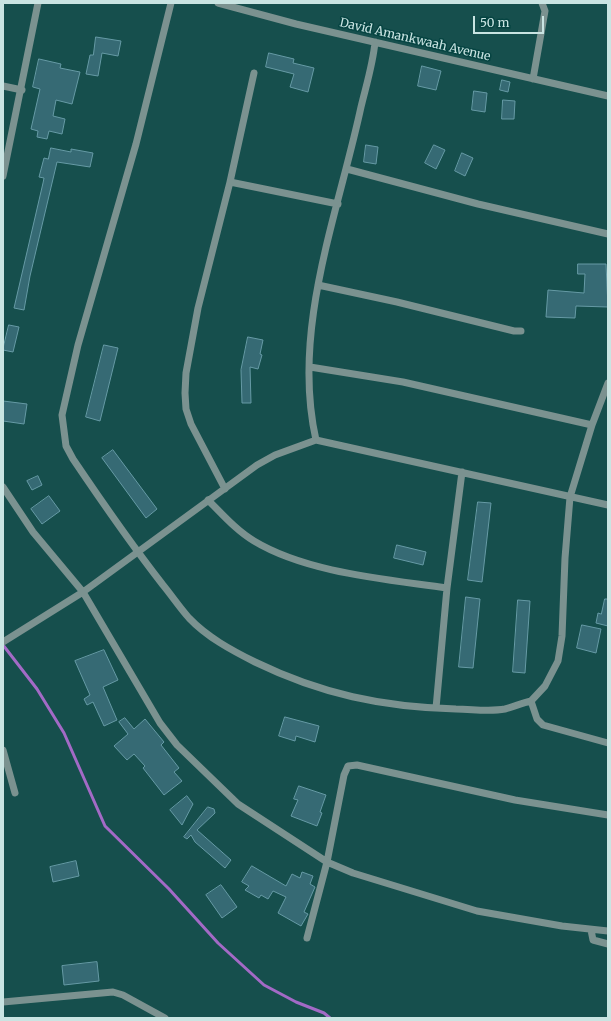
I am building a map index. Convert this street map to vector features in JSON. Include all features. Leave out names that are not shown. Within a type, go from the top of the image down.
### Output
[{"type":"street","points":[[3,176],[22,90],[38,3]]},
{"type":"street","points":[[171,3],[136,144],[86,318],[62,415],[66,446],[73,460],[138,554],[190,618],[207,634],[234,651],[275,672],[325,690],[358,699],[392,705],[491,710],[504,709],[531,701],[552,675],[561,647],[570,497],[592,425],[608,383]]},
{"type":"street","name":"David Amankwaah Avenue","points":[[218,3],[246,7],[375,42],[608,96]]},
{"type":"street","points":[[533,79],[545,11],[542,3]]},
{"type":"street","points":[[316,440],[310,398],[310,367],[311,335],[318,285],[347,169],[375,42]]},
{"type":"street","points":[[225,489],[191,424],[186,409],[186,373],[198,308],[230,182],[254,73]]},
{"type":"street","points":[[3,86],[22,90]]},
{"type":"street","points":[[347,169],[478,204],[608,234]]},
{"type":"street","points":[[230,182],[338,204]]},
{"type":"street","points":[[318,285],[397,302],[514,331],[521,331]]},
{"type":"street","points":[[310,367],[404,382],[592,425]]},
{"type":"street","points":[[6,641],[83,592],[138,554],[208,500],[257,465],[274,455],[316,440],[608,505]]},
{"type":"street","points":[[436,708],[447,588],[462,472]]},
{"type":"street","points":[[3,487],[33,532],[83,592],[160,723],[177,745],[238,804],[327,862],[353,873],[477,911],[591,930],[608,931]]},
{"type":"street","points":[[208,500],[234,525],[253,540],[292,559],[346,572],[447,588]]},
{"type":"street","points":[[531,701],[537,718],[543,725],[608,743]]},
{"type":"street","points":[[3,750],[15,793]]},
{"type":"street","points":[[307,938],[327,862],[344,775],[348,766],[352,765],[514,800],[608,815]]},
{"type":"street","points":[[591,930],[593,940],[608,944]]},
{"type":"street","points":[[3,1002],[112,992],[123,995],[165,1018]]},
{"type":"building","points":[[96,37],[121,41],[118,56],[102,53],[98,76],[86,74],[90,55],[93,55]]},
{"type":"building","points":[[269,53],[294,59],[293,63],[314,68],[308,92],[290,87],[294,74],[266,67]]},
{"type":"building","points":[[39,59],[61,64],[60,68],[80,72],[72,104],[56,100],[53,116],[65,119],[62,134],[49,131],[47,139],[37,137],[38,131],[31,129],[40,89],[33,87]]},
{"type":"building","points":[[422,66],[441,71],[436,90],[418,86]]},
{"type":"building","points":[[502,80],[510,82],[508,92],[500,90]]},
{"type":"building","points":[[474,91],[487,93],[485,112],[472,110]]},
{"type":"building","points":[[503,100],[515,101],[514,119],[502,119]]},
{"type":"building","points":[[366,145],[378,147],[376,164],[364,162]]},
{"type":"building","points":[[434,145],[445,150],[436,169],[425,163]]},
{"type":"building","points":[[51,148],[71,152],[71,149],[93,153],[90,167],[57,162],[30,276],[24,310],[14,308],[44,178],[39,177],[44,158],[48,159]]},
{"type":"building","points":[[462,153],[473,158],[465,176],[455,171]]},
{"type":"building","points":[[578,264],[606,264],[608,307],[576,306],[575,318],[546,317],[548,290],[584,293],[585,274],[578,274]]},
{"type":"building","points":[[9,325],[19,327],[13,352],[3,350]]},
{"type":"building","points":[[248,337],[263,340],[260,354],[262,355],[258,369],[250,367],[251,403],[242,403],[241,370]]},
{"type":"building","points":[[104,345],[118,348],[100,421],[86,417]]},
{"type":"building","points":[[3,401],[27,404],[24,424],[3,421]]},
{"type":"building","points":[[113,450],[157,509],[146,518],[102,458]]},
{"type":"building","points":[[38,476],[42,485],[32,490],[27,481]]},
{"type":"building","points":[[49,496],[60,511],[42,524],[31,509]]},
{"type":"building","points":[[478,502],[491,503],[482,582],[468,580]]},
{"type":"building","points":[[397,545],[426,552],[423,565],[394,558]]},
{"type":"building","points":[[466,597],[480,599],[473,668],[459,667]]},
{"type":"building","points":[[605,599],[608,599],[608,626],[596,623],[598,613],[601,614]]},
{"type":"building","points":[[518,600],[530,601],[525,673],[513,672]]},
{"type":"building","points":[[582,625],[601,629],[596,653],[577,648]]},
{"type":"building","points":[[104,650],[118,680],[103,687],[117,720],[104,726],[93,702],[87,705],[84,699],[90,695],[75,661]]},
{"type":"building","points":[[285,717],[319,726],[315,742],[296,736],[295,741],[279,736]]},
{"type":"building","points":[[125,718],[134,729],[145,719],[164,742],[161,745],[179,768],[174,772],[182,781],[164,795],[143,768],[145,766],[134,754],[127,760],[114,746],[128,734],[119,722]]},
{"type":"building","points":[[299,786],[326,795],[317,826],[291,816],[298,800],[294,799]]},
{"type":"building","points":[[187,796],[193,804],[182,825],[170,810]]},
{"type":"building","points":[[208,807],[214,809],[215,813],[197,830],[231,860],[225,868],[195,842],[191,835],[187,839],[184,837]]},
{"type":"building","points":[[76,861],[79,876],[53,882],[50,867]]},
{"type":"building","points":[[252,866],[286,886],[292,874],[300,878],[302,872],[313,876],[310,884],[315,887],[304,912],[308,914],[301,926],[278,913],[286,897],[273,891],[268,899],[261,895],[259,898],[245,890],[249,886],[242,882]]},
{"type":"building","points":[[221,885],[237,907],[222,918],[206,895]]},
{"type":"building","points":[[97,962],[99,981],[64,985],[62,966]]},
{"type":"waterway","points":[[3,645],[37,689],[64,733],[105,826],[169,889],[218,943],[264,985],[296,1002],[324,1013],[330,1018]]}]
